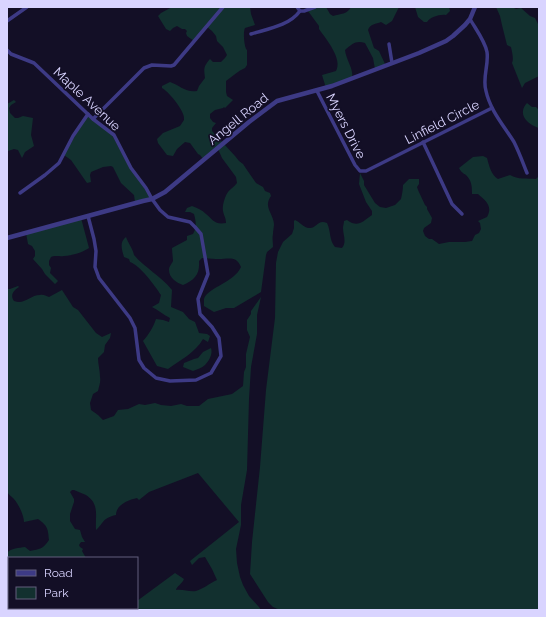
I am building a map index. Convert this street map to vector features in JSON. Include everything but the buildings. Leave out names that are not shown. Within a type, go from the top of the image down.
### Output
[{"type":"street","points":[[7,21],[27,7]]},
{"type":"street","points":[[93,119],[144,68],[152,65],[174,65],[223,7]]},
{"type":"street","points":[[297,7],[300,11]]},
{"type":"street","points":[[251,34],[286,23],[300,11],[315,7]]},
{"type":"street","name":"Angell Road","points":[[7,238],[152,199],[165,192],[249,122],[277,101],[317,91],[346,81],[446,41],[461,30],[470,19],[475,7]]},
{"type":"street","name":"Linfield Circle","points":[[359,170],[366,171],[492,108],[485,84],[487,60],[485,46],[470,19]]},
{"type":"street","points":[[389,44],[392,63]]},
{"type":"street","name":"Maple Avenue","points":[[7,50],[11,54],[34,63],[93,119],[114,135],[131,168],[160,210],[168,217],[190,222],[201,234],[208,274],[198,299],[200,314],[212,327],[219,338],[221,356],[211,373],[196,380],[170,381],[156,378],[144,368],[139,360],[135,328],[130,318],[99,278],[95,267],[96,251],[88,216]]},
{"type":"street","name":"Myers Drive","points":[[317,91],[350,158],[359,170]]},
{"type":"street","points":[[492,108],[514,143],[527,173]]},
{"type":"street","points":[[20,193],[45,175],[58,162],[88,114]]},
{"type":"street","points":[[423,142],[452,204],[462,214]]},
{"type":"green space","points":[[172,7],[250,7],[255,25],[245,28],[244,30],[244,41],[247,50],[247,65],[226,81],[227,96],[233,100],[225,108],[215,110],[210,114],[210,118],[216,123],[212,128],[212,131],[243,164],[256,183],[263,187],[265,191],[270,193],[271,196],[268,207],[274,224],[273,247],[267,252],[266,255],[261,292],[234,308],[226,308],[214,312],[204,306],[204,299],[206,295],[233,277],[241,267],[239,263],[230,258],[202,258],[199,261],[199,270],[194,279],[183,285],[174,280],[169,273],[169,267],[173,261],[172,248],[187,240],[187,236],[193,234],[195,229],[196,224],[194,214],[185,212],[187,208],[192,206],[198,208],[217,223],[226,223],[223,204],[228,192],[237,183],[236,177],[222,158],[218,149],[204,160],[190,143],[185,142],[177,149],[173,156],[167,155],[158,143],[157,139],[163,133],[180,126],[184,120],[180,107],[162,88],[162,86],[170,82],[189,91],[197,91],[205,78],[204,68],[210,59],[213,62],[221,62],[227,55],[223,47],[217,41],[216,36],[207,27],[194,41],[187,36],[187,31],[185,29],[177,26],[170,31],[166,29],[158,16]]},
{"type":"green space","points":[[315,7],[326,7],[333,16],[346,12],[351,7],[399,7],[392,21],[386,25],[381,22],[373,24],[368,30],[374,48],[379,51],[385,64],[375,69],[373,58],[365,43],[354,43],[345,50],[352,71],[352,78],[326,88],[322,75],[336,71],[338,66],[333,49],[308,11]]},
{"type":"green space","points":[[415,7],[449,7],[450,11],[446,15],[435,16],[427,22],[424,22],[418,17]]},
{"type":"green space","points":[[496,7],[521,8],[530,16],[535,18],[539,26],[539,76],[525,83],[522,88],[512,63],[513,57],[511,47],[507,45],[500,16]]},
{"type":"green space","points":[[14,100],[16,102],[9,108],[10,113],[15,118],[23,116],[33,118],[31,135],[34,146],[25,152],[22,158],[18,150],[7,150],[7,104]]},
{"type":"green space","points":[[527,103],[539,110],[539,128],[527,121],[523,115],[524,107]]},
{"type":"green space","points":[[87,115],[111,133],[126,161],[151,198],[135,202],[134,195],[121,183],[113,167],[111,166],[103,167],[91,172],[91,182],[87,183],[71,160],[64,155]]},
{"type":"green space","points":[[483,156],[487,158],[492,172],[498,179],[510,175],[519,178],[536,179],[538,177],[539,179],[539,609],[280,610],[273,607],[268,602],[250,574],[266,390],[275,318],[276,263],[278,252],[283,242],[292,234],[295,220],[309,228],[314,227],[321,222],[327,223],[333,244],[335,247],[342,248],[345,241],[343,228],[344,221],[347,220],[357,224],[363,222],[372,215],[372,211],[366,202],[359,184],[360,173],[364,181],[364,185],[375,203],[380,207],[386,208],[395,205],[401,199],[403,185],[409,179],[419,179],[419,184],[417,187],[418,190],[432,218],[431,223],[424,228],[423,231],[425,236],[439,244],[472,241],[481,229],[478,221],[487,217],[489,207],[486,201],[478,194],[472,194],[471,182],[459,168],[473,157]]},
{"type":"green space","points":[[81,218],[89,248],[74,254],[51,257],[49,261],[51,268],[50,273],[58,281],[55,284],[33,259],[35,256],[35,251],[32,246],[28,244],[26,233]]},
{"type":"green space","points":[[126,237],[134,255],[163,280],[172,290],[171,307],[183,312],[189,319],[195,322],[199,333],[210,336],[208,342],[203,339],[192,352],[168,369],[157,366],[143,341],[151,331],[156,319],[169,322],[170,318],[152,307],[159,303],[161,295],[143,271],[130,262],[129,259],[124,257],[122,241]]},
{"type":"green space","points":[[19,287],[12,295],[14,301],[18,302],[24,301],[36,295],[49,297],[62,290],[73,307],[78,310],[96,333],[102,337],[111,333],[110,338],[105,345],[104,352],[98,358],[100,382],[98,391],[93,394],[90,403],[91,410],[103,420],[114,416],[118,410],[128,409],[139,404],[145,405],[155,403],[171,406],[181,404],[187,406],[199,406],[208,399],[232,394],[243,386],[246,367],[246,354],[250,337],[247,330],[247,320],[251,314],[251,311],[261,297],[257,315],[257,334],[251,367],[247,470],[241,505],[241,525],[236,549],[237,563],[243,585],[249,596],[261,610],[124,610],[138,609],[138,600],[175,573],[184,579],[176,590],[196,591],[217,580],[205,557],[199,558],[192,565],[190,561],[239,522],[198,473],[149,492],[139,500],[137,498],[126,502],[118,508],[116,515],[106,519],[96,530],[96,511],[93,502],[86,495],[72,490],[70,492],[74,502],[70,514],[70,521],[75,529],[80,530],[85,542],[81,542],[79,545],[83,549],[82,551],[85,557],[8,557],[8,609],[12,609],[7,610],[7,553],[13,549],[25,547],[30,551],[39,549],[49,540],[47,528],[38,519],[24,522],[19,506],[7,490],[7,289]]},
{"type":"green space","points":[[211,348],[210,357],[204,366],[193,371],[183,367],[184,363],[198,358],[203,352]]}]
